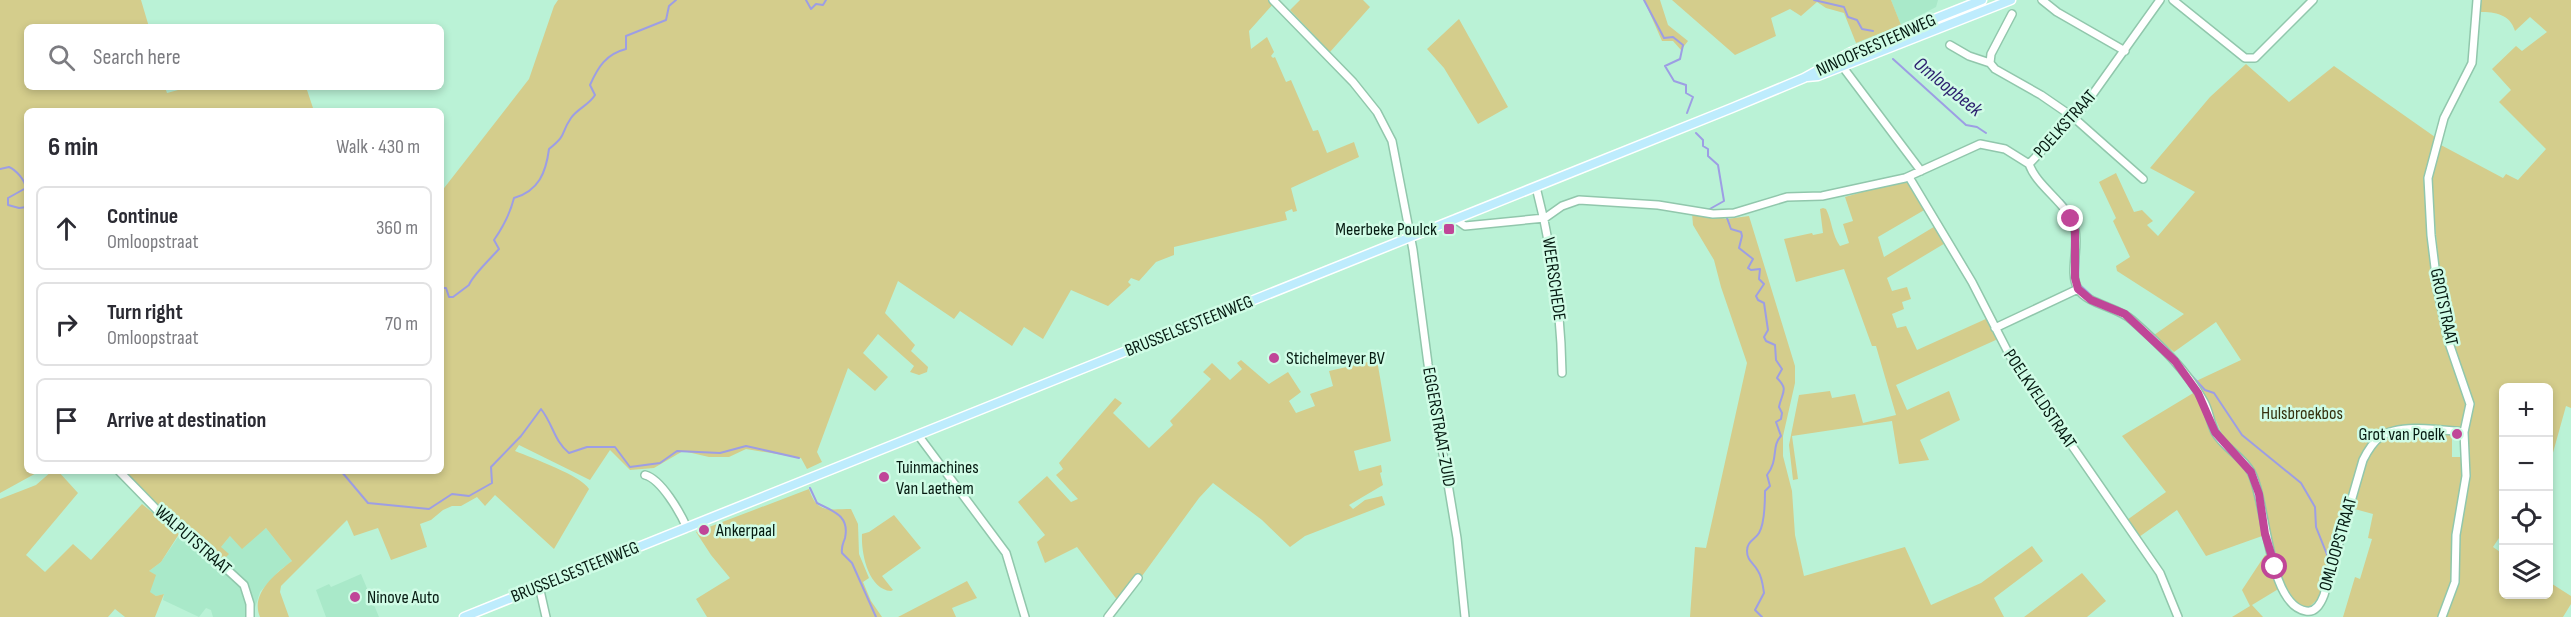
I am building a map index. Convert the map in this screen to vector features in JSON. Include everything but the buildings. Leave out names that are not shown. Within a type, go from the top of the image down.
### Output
[{"type":"main road","name":"NINOOFSESTEENWEG","points":[[1692,123],[1804,78],[1851,52],[1982,0]]},
{"type":"main road","name":"NINOOFSESTEENWEG","points":[[1804,78],[1818,76],[2011,0]]},
{"type":"main road","name":"BRUSSELSESTEENWEG","points":[[464,617],[1692,123]]},
{"type":"street","name":"EGGERSTRAAT-ZUID","points":[[1272,0],[1353,82],[1377,112],[1392,141],[1410,237],[1428,364],[1457,538],[1465,617]]},
{"type":"street","points":[[2042,0],[2057,12],[2125,51]]},
{"type":"street","name":"POELKSTRAAT","points":[[1545,218],[1562,206],[1579,200],[1658,205],[1726,214],[1744,212],[1787,197],[1822,196],[1909,177],[1980,144],[2004,149],[2029,164],[2085,105],[2160,0]]},
{"type":"street","points":[[2173,0],[2245,58],[2255,58],[2313,0]]},
{"type":"street","name":"GROTSTRAAT","points":[[2442,617],[2455,582],[2456,535],[2466,476],[2464,432],[2470,404],[2449,343],[2438,292],[2431,235],[2428,178],[2444,118],[2472,63],[2477,0]]},
{"type":"street","points":[[1990,63],[1991,54],[2012,14]]},
{"type":"street","points":[[1950,45],[1969,56],[1990,63],[1995,69],[2041,95],[2073,117],[2143,179]]},
{"type":"street","points":[[1842,66],[1921,171]]},
{"type":"street","points":[[1995,328],[2078,289],[2075,278],[2075,231],[2065,210],[2034,174],[2029,164]]},
{"type":"street","name":"POELKVELDSTRAAT","points":[[1909,177],[1946,235],[2010,356],[2160,573],[2178,617]]},
{"type":"street","name":"WEERSCHEDE","points":[[1536,187],[1545,218],[1561,322],[1562,373]]},
{"type":"street","points":[[1455,219],[1465,226],[1545,218]]},
{"type":"street","name":"OMLOOPSTRAAT","points":[[2078,289],[2091,300],[2125,314],[2175,361],[2198,393],[2215,432],[2251,472],[2259,494],[2265,534],[2281,586],[2293,604],[2302,610],[2308,612],[2317,608],[2324,595],[2362,460],[2372,444],[2390,431],[2428,429],[2464,432]]},
{"type":"street","points":[[918,435],[1006,553],[1024,617]]},
{"type":"street","name":"WALPUTSTRAAT","points":[[122,474],[158,511],[182,528],[244,585],[250,604],[250,617]]},
{"type":"street","points":[[645,475],[654,477],[681,515],[687,528]]},
{"type":"street","points":[[1108,617],[1138,578]]},
{"type":"street","points":[[539,586],[546,617]]},
{"type":"shaded area","points":[[1891,0],[1938,0],[1936,7],[1901,25]]},
{"type":"shaded area","points":[[185,527],[199,538],[221,547],[230,536],[258,534],[266,528],[292,561],[279,571],[260,592],[252,617],[213,617],[211,610],[206,608],[199,617],[163,600],[164,594],[156,596],[149,592],[149,571],[161,562]]},
{"type":"shaded area","points":[[361,574],[379,617],[326,617],[316,590],[329,584],[331,587]]},
{"type":"green space","points":[[0,0],[141,0],[148,24],[24,24],[24,90],[166,90],[167,93],[178,90],[307,90],[313,108],[24,108],[24,474],[35,474],[0,493]]},
{"type":"green space","points":[[558,0],[1269,0],[1273,4],[1249,31],[1251,49],[1267,37],[1274,52],[1271,56],[1275,57],[1286,82],[1291,80],[1313,131],[1318,130],[1327,153],[1354,142],[1359,157],[1291,188],[1297,211],[1293,212],[1292,209],[1285,212],[1287,220],[1174,247],[1174,255],[1156,262],[1139,281],[1131,278],[1128,282],[1131,285],[1108,306],[1071,290],[1043,339],[1024,327],[1012,346],[960,311],[954,319],[898,281],[885,313],[915,345],[911,351],[928,367],[927,372],[919,375],[910,372],[914,366],[878,334],[863,353],[888,377],[875,391],[848,368],[817,452],[822,462],[807,469],[801,458],[746,449],[729,457],[709,457],[683,451],[654,468],[630,470],[610,450],[590,480],[519,445],[515,451],[567,473],[589,489],[554,549],[495,495],[485,506],[477,497],[461,506],[452,506],[443,510],[431,520],[420,524],[427,547],[391,560],[378,528],[354,536],[347,520],[281,586],[280,592],[289,617],[260,617],[258,600],[261,593],[272,578],[292,561],[266,528],[242,549],[230,536],[221,547],[229,554],[223,560],[146,495],[127,474],[444,474],[444,188],[529,79]]},
{"type":"green space","points":[[1300,0],[1363,0],[1370,7],[1330,52],[1290,10]]},
{"type":"green space","points":[[1644,0],[1660,0],[1668,25],[1688,41],[1681,50],[1673,41],[1662,41]]},
{"type":"green space","points":[[1672,0],[1891,0],[1901,25],[1856,43],[1844,13],[1826,8],[1817,2],[1801,16],[1790,9],[1771,18],[1776,36],[1735,55]]},
{"type":"green space","points":[[2481,0],[2571,0],[2571,408],[2566,406],[2553,453],[2553,383],[2499,383],[2499,538],[2493,547],[2499,551],[2499,599],[2553,599],[2553,585],[2571,596],[2571,604],[2563,617],[2445,617],[2458,586],[2457,550],[2467,434],[2473,409],[2472,396],[2453,346],[2441,293],[2431,177],[2439,144],[2503,178],[2506,174],[2518,180],[2546,149],[2499,102],[2511,90],[2492,69],[2516,46],[2522,51],[2547,32],[2530,17],[2515,31],[2510,21],[2501,15],[2480,12]]},
{"type":"green space","points":[[1459,19],[1508,107],[1478,124],[1444,68],[1427,49]]},
{"type":"green space","name":"Hulsbroekbos","points":[[2246,64],[2289,102],[2334,66],[2435,137],[2425,173],[2425,204],[2434,286],[2468,403],[2464,423],[2460,427],[2405,427],[2373,439],[2367,446],[2355,474],[2321,596],[2307,609],[2296,602],[2284,584],[2268,531],[2261,491],[2250,465],[2224,439],[2211,409],[2194,382],[2241,360],[2216,322],[2174,352],[2154,335],[2184,314],[2117,271],[2116,266],[2130,257],[2113,221],[2116,218],[2099,182],[2116,173],[2134,212],[2142,210],[2153,221],[2147,225],[2158,236],[2195,192],[2150,168],[2210,97]]},
{"type":"green space","points":[[1897,182],[1908,183],[1926,209],[1878,237],[1884,257],[1937,225],[1947,242],[1887,278],[1892,291],[1907,287],[1911,299],[1902,302],[1904,309],[1892,314],[1897,328],[1906,326],[1917,350],[1988,318],[1998,339],[1896,385],[1907,410],[1949,391],[1960,420],[1920,440],[1929,460],[1899,464],[1892,421],[1792,436],[1798,479],[1793,480],[1789,445],[1799,395],[1830,391],[1832,398],[1855,394],[1863,423],[1896,415],[1876,346],[1872,346],[1844,269],[1796,282],[1784,239],[1823,233],[1820,209],[1823,208],[1826,209],[1840,246],[1849,243],[1843,224],[1853,221],[1845,197]]},
{"type":"green space","points":[[1692,213],[1727,219],[1749,216],[1795,366],[1795,383],[1783,436],[1783,456],[1792,491],[1795,535],[1804,576],[1905,547],[1931,605],[1981,583],[2032,546],[2043,561],[1994,598],[2004,617],[1690,617],[1695,547],[1706,548],[1747,363],[1714,260],[1693,225]]},
{"type":"green space","points":[[1241,360],[1269,384],[1288,372],[1301,392],[1289,401],[1296,413],[1315,406],[1310,394],[1333,386],[1329,371],[1377,360],[1391,441],[1354,451],[1359,471],[1381,465],[1383,485],[1349,505],[1353,509],[1365,500],[1382,496],[1385,505],[1305,536],[1290,547],[1262,520],[1213,483],[1199,498],[1142,576],[1138,576],[1118,601],[1077,547],[1045,563],[1037,542],[1045,535],[1018,502],[1047,476],[1071,502],[1078,499],[1056,475],[1063,469],[1059,463],[1115,398],[1122,403],[1113,413],[1149,448],[1173,425],[1170,421],[1211,379],[1203,372],[1212,363],[1230,380],[1242,369],[1237,363]]},
{"type":"green space","points":[[2195,392],[2204,406],[2208,422],[2252,478],[2265,535],[2206,556],[2177,510],[2139,537],[2127,520],[2166,492],[2122,436]]},
{"type":"green space","points":[[2413,431],[2452,433],[2452,457],[2463,457],[2452,584],[2439,617],[2343,617],[2355,577],[2360,579],[2372,539],[2368,538],[2373,514],[2351,508],[2367,455],[2380,439],[2389,434]]},
{"type":"green space","points":[[49,474],[61,474],[78,493],[26,555],[45,572],[73,544],[91,560],[142,504],[179,534],[161,562],[149,571],[156,575],[150,592],[156,596],[164,594],[155,617],[125,617],[115,609],[108,617],[0,617],[0,499],[36,485]]},
{"type":"green space","points":[[809,489],[812,497],[820,506],[830,509],[851,509],[858,524],[859,554],[869,578],[863,582],[871,601],[882,617],[707,617],[696,599],[730,578],[696,532]]},
{"type":"green space","points":[[894,515],[921,548],[882,576],[893,590],[891,591],[883,589],[871,577],[863,551],[862,534],[869,532]]},
{"type":"green space","points":[[2269,554],[2280,588],[2252,605],[2263,617],[2232,617],[2250,606],[2242,590],[2265,555]]},
{"type":"green space","points":[[2082,573],[2106,601],[2087,617],[2024,617]]},
{"type":"green space","points":[[967,581],[977,598],[952,608],[956,617],[898,617]]},
{"type":"waterway","points":[[444,288],[449,297],[453,297],[469,285],[499,249],[494,240],[506,220],[514,198],[530,191],[540,180],[549,149],[561,137],[574,115],[595,95],[590,85],[596,72],[613,54],[626,49],[626,36],[666,20],[669,6],[676,0]]},
{"type":"waterway","points":[[806,0],[811,9],[816,4],[823,5],[826,0]]},
{"type":"waterway","points":[[1644,0],[1664,38],[1673,37],[1683,45],[1680,59],[1665,66],[1674,81],[1686,85],[1686,93],[1693,97],[1687,113]]},
{"type":"waterway","name":"Omloopbeek","points":[[1814,0],[1844,7],[1848,17],[1857,20],[1862,29],[1873,31]]},
{"type":"waterway","name":"Omloopbeek","points":[[1893,59],[1966,125],[1977,127],[1986,133]]},
{"type":"waterway","points":[[1696,133],[1703,140],[1703,146],[1708,149],[1708,156],[1718,165],[1724,201],[1708,210],[1717,211]]},
{"type":"waterway","points":[[0,169],[9,167],[24,183]]},
{"type":"waterway","points":[[24,189],[8,198],[8,205],[24,207]]},
{"type":"waterway","name":"Omloopbeek","points":[[2062,200],[2075,216],[2077,226]]},
{"type":"waterway","points":[[1727,218],[1731,229],[1741,232],[1739,248],[1753,259],[1748,268],[1760,269],[1759,279],[1764,284],[1756,296],[1764,303],[1768,330],[1764,337],[1766,341],[1775,345],[1776,360],[1782,369],[1777,378],[1784,388],[1779,407],[1782,413],[1781,419],[1776,422],[1781,436],[1776,444],[1773,464],[1767,475],[1770,486],[1765,491],[1762,524],[1759,533],[1748,545],[1747,551],[1762,582],[1764,593],[1755,610],[1762,617]]},
{"type":"waterway","name":"Omloopbeek","points":[[2078,277],[2079,250]]},
{"type":"waterway","name":"Omloopbeek","points":[[2080,285],[2094,298]]},
{"type":"waterway","name":"Omloopbeek","points":[[2162,344],[2205,390],[2214,393],[2242,435],[2301,483],[2315,507],[2316,527],[2328,557]]},
{"type":"waterway","points":[[344,474],[368,503],[429,509],[452,494],[469,496],[492,483],[491,467],[521,436],[541,409],[560,443],[569,453],[587,447],[615,447],[630,467],[660,463],[677,451],[720,453],[746,446],[799,458]]},
{"type":"waterway","points":[[810,488],[817,503],[834,512],[845,524],[842,553],[852,563],[876,617]]},
{"type":"place","name":"Meerbeke Poulck","points":[[1449,229]]},
{"type":"place","name":"Stichelmeyer BV","points":[[1274,358]]},
{"type":"place","name":"Grot van Poelk","points":[[2457,434]]},
{"type":"place","name":"Tuinmachines Van Laethem","points":[[884,477]]},
{"type":"place","name":"Ankerpaal","points":[[704,530]]},
{"type":"place","name":"Ninove Auto","points":[[355,597]]},
{"type":"route","points":[[2071,219],[2075,231],[2075,278],[2078,289],[2091,300],[2125,314],[2175,361],[2198,393],[2208,411],[2215,432],[2251,472],[2262,505],[2265,534],[2275,567]]}]
